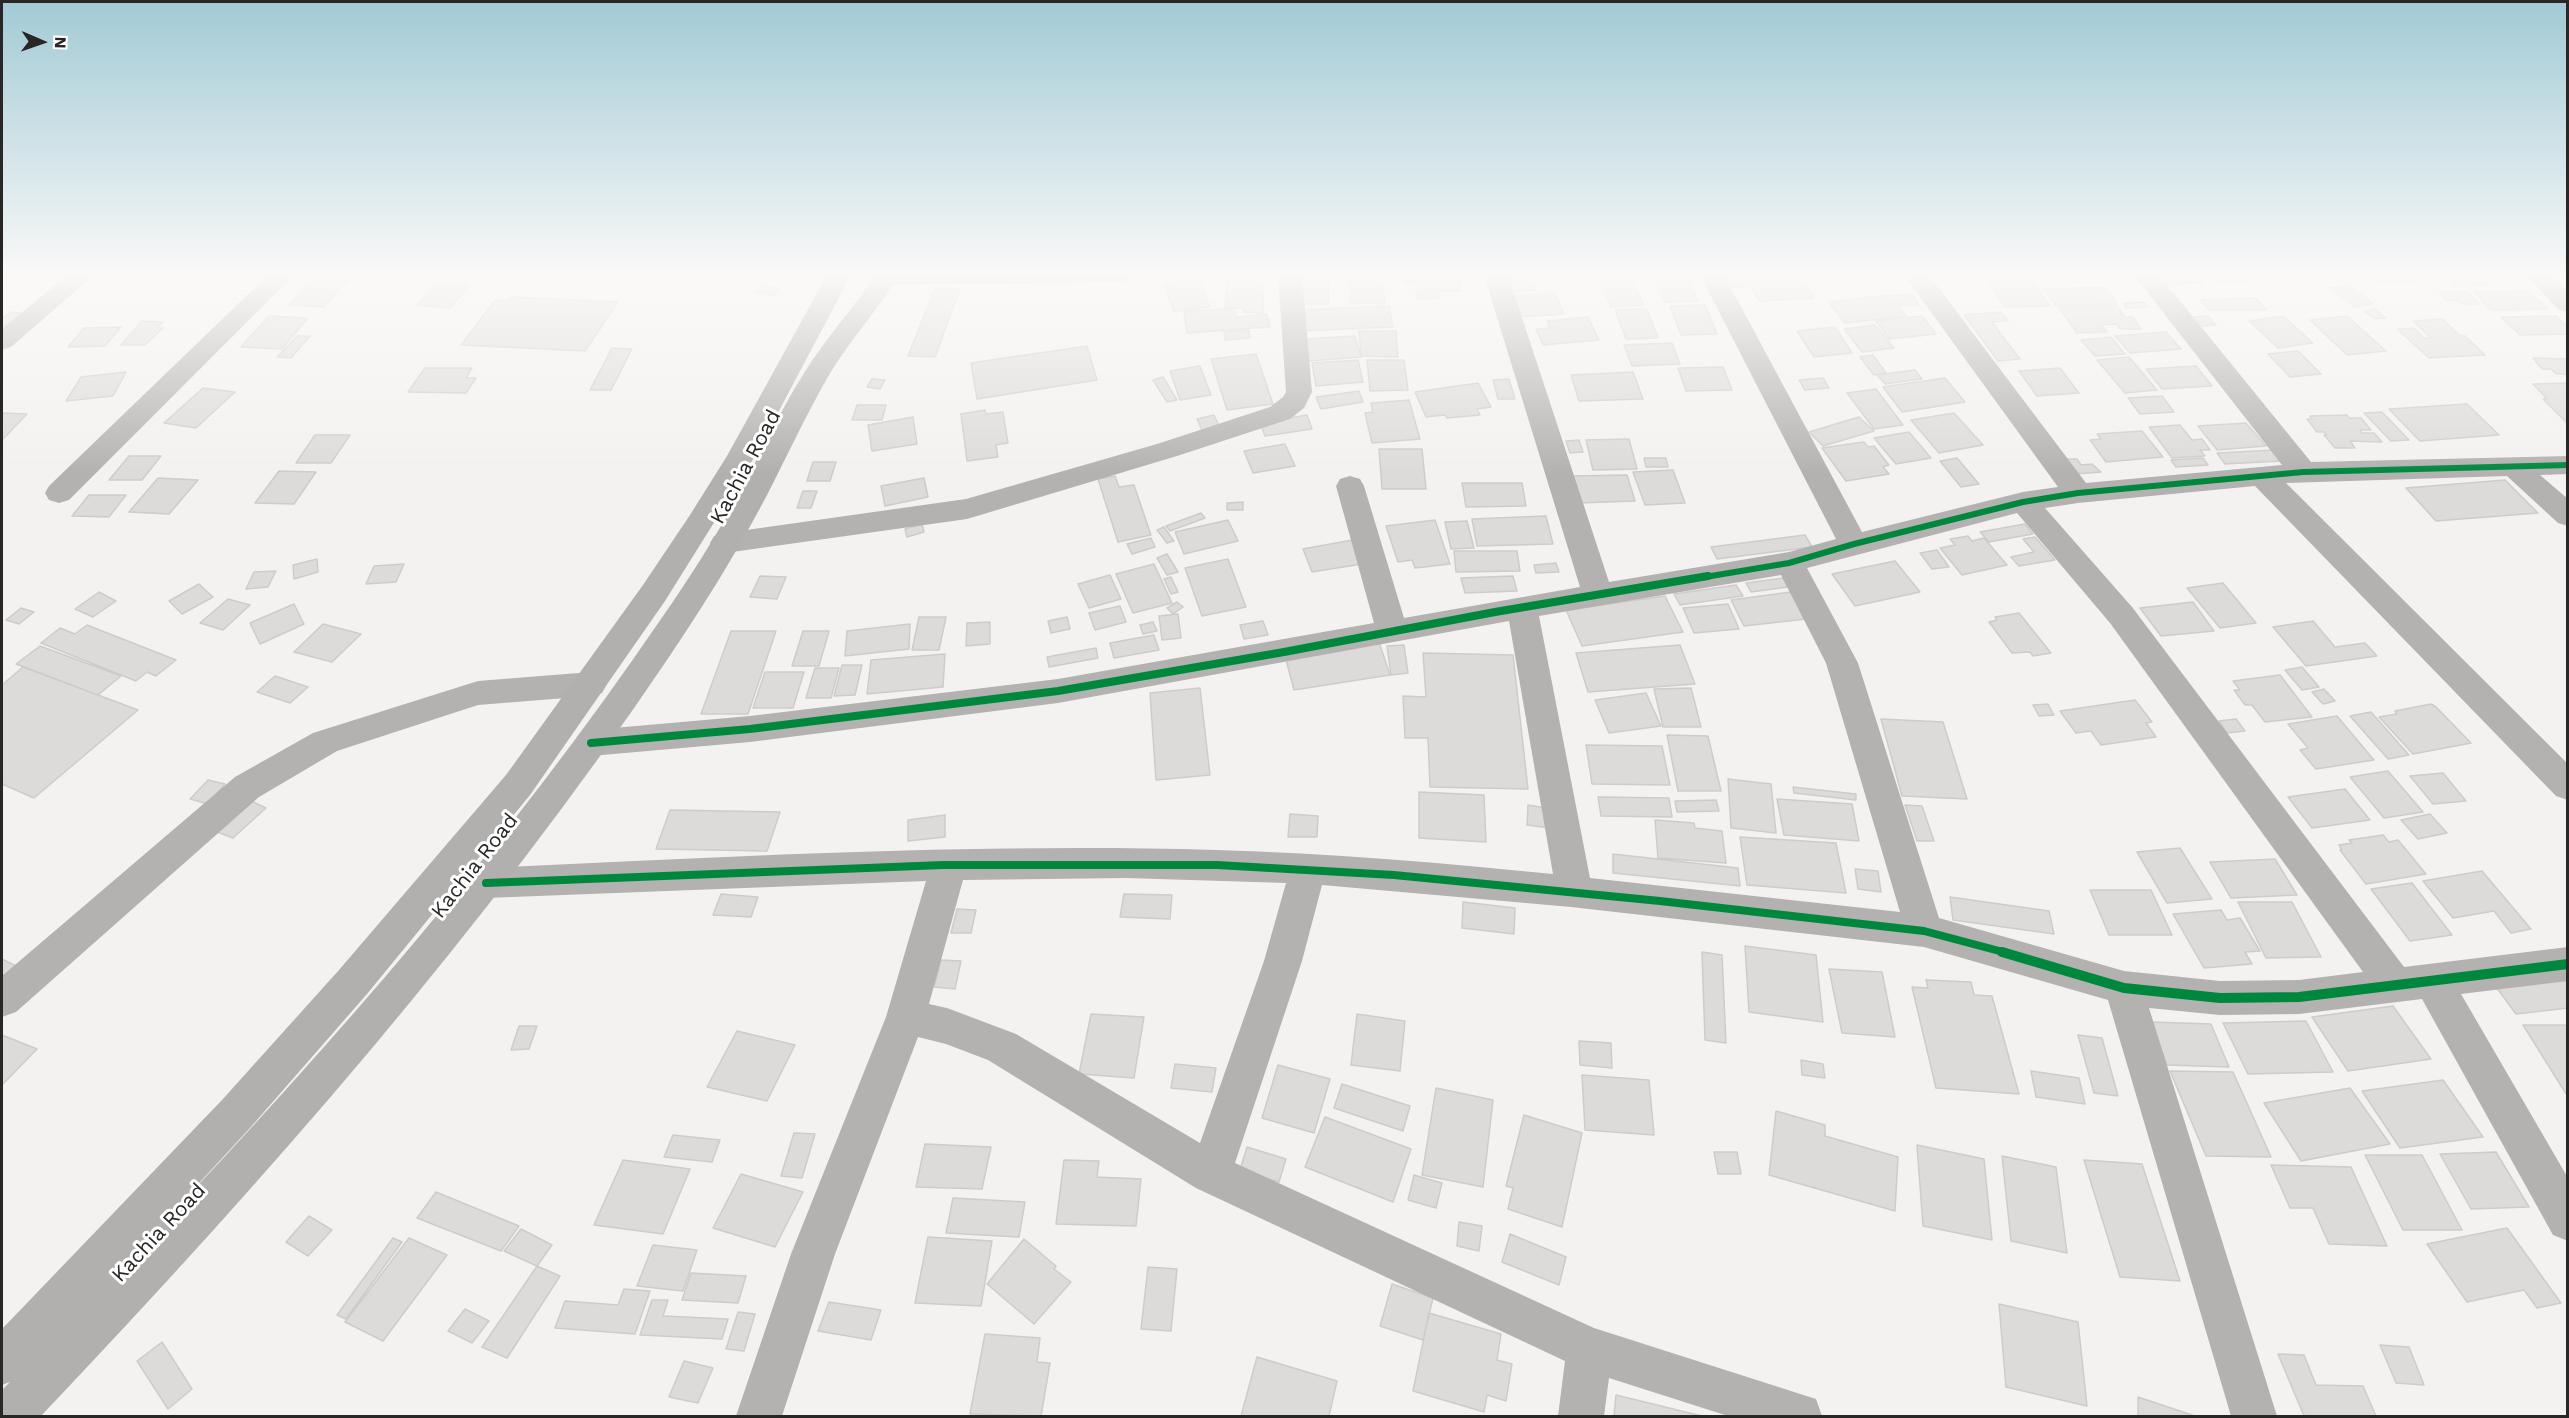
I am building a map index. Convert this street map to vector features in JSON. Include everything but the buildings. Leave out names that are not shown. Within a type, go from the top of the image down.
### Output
[{"type":"highway","name":"Kachia Road","points":[[2,1362],[236,1114],[353,982],[518,785],[654,593],[741,456],[803,341]]},
{"type":"highway","name":"Kachia Road","points":[[9,1416],[137,1284],[272,1137],[486,883],[644,670],[705,578],[826,357],[838,341]]},
{"type":"street","points":[[59,494],[215,341]]},
{"type":"street","points":[[725,543],[967,509],[1167,450],[1280,413],[1294,402],[1299,392],[1295,341]]},
{"type":"street","points":[[1517,341],[1598,595]]},
{"type":"street","points":[[1747,341],[1854,544]]},
{"type":"street","points":[[1965,341],[2079,493]]},
{"type":"street","points":[[2199,341],[2303,472]]},
{"type":"street","points":[[591,743],[750,729],[1058,691],[1522,607],[1789,563],[1854,544],[2023,502],[2079,493],[2303,472],[2568,465]]},
{"type":"street","points":[[2514,467],[2568,516]]},
{"type":"street","points":[[2262,476],[2568,786]]},
{"type":"street","points":[[1350,486],[1392,632]]},
{"type":"street","points":[[2023,502],[2121,615],[2414,983],[2568,1220]]},
{"type":"street","points":[[1789,563],[1814,606],[1842,663],[1924,931]]},
{"type":"street","points":[[1522,607],[1575,893]]},
{"type":"street","points":[[2,1000],[247,787],[325,742],[478,693],[591,684]]},
{"type":"street","points":[[486,883],[949,864],[1217,865],[1407,875],[1924,931],[2124,988],[2220,998],[2299,997],[2568,964]]},
{"type":"street","points":[[759,1416],[813,1254],[906,1017],[949,864]]},
{"type":"street","points":[[1210,1173],[1283,961],[1308,870]]},
{"type":"street","points":[[2124,988],[2254,1416]]},
{"type":"street","points":[[906,1017],[947,1026],[1002,1047],[1210,1173],[1589,1349],[1799,1416]]},
{"type":"street","points":[[1581,1416],[1589,1349]]},
{"type":"cycle path","points":[[591,743],[750,729],[1058,691],[1284,652],[1495,612],[1789,563],[1854,544],[2023,502],[2078,493],[2303,472],[2568,465]]},
{"type":"cycle path","points":[[486,883],[760,871],[1035,863],[1217,865],[1306,869],[1483,883],[1924,931],[2124,988],[2220,998],[2299,997],[2568,964]]}]
